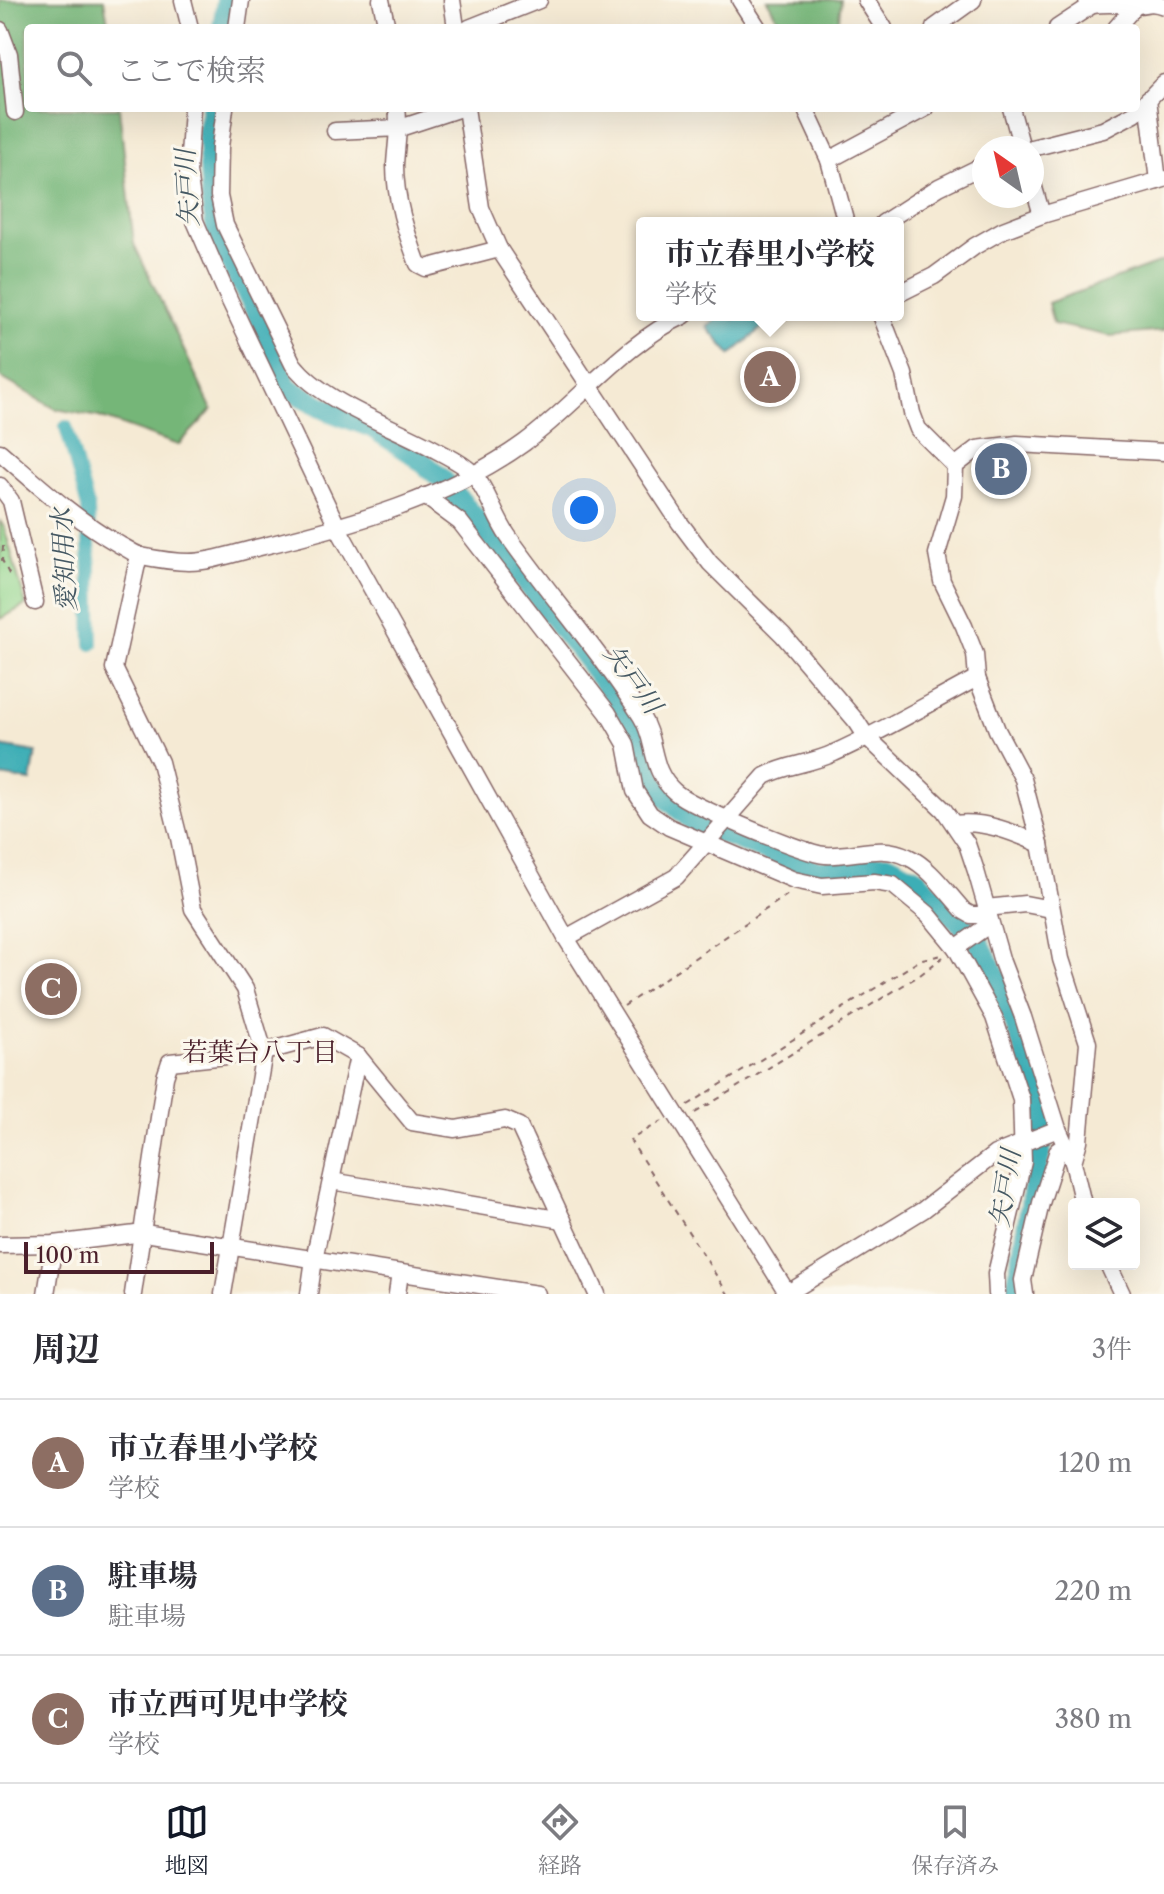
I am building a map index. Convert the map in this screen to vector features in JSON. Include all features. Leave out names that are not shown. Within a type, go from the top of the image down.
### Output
[{"type":"street","points":[[183,0],[189,24]]},
{"type":"street","points":[[238,24],[241,0]]},
{"type":"street","points":[[381,0],[386,24]]},
{"type":"street","points":[[452,0],[455,24]]},
{"type":"street","points":[[479,24],[539,0]]},
{"type":"street","points":[[740,0],[755,24]]},
{"type":"street","points":[[866,0],[881,24]]},
{"type":"street","points":[[940,24],[973,0]]},
{"type":"street","points":[[1062,24],[1090,3],[1136,5],[1151,1],[1164,6]]},
{"type":"street","points":[[1119,24],[1136,5]]},
{"type":"street","points":[[0,30],[9,54],[15,112]]},
{"type":"street","points":[[1140,108],[1164,83]]},
{"type":"street","points":[[904,291],[934,276],[1003,230],[1042,215],[1161,180],[1148,99]]},
{"type":"street","points":[[192,112],[188,172],[195,221],[239,322],[338,528],[566,938],[788,1294],[923,1210],[995,1154],[1058,1129]]},
{"type":"street","points":[[224,112],[219,184],[225,225],[293,364],[305,380],[374,420],[412,437],[468,476],[506,533],[644,720],[656,767],[675,792],[813,854],[844,855],[878,849],[907,856],[918,862],[971,915],[988,916],[1025,904],[1051,909]]},
{"type":"street","points":[[398,112],[400,128],[395,165],[399,211],[418,264],[426,268],[499,249]]},
{"type":"street","points":[[335,131],[400,128],[451,112]]},
{"type":"street","points":[[465,112],[481,208],[499,249],[589,388],[710,563],[783,635],[866,736],[944,810],[967,844],[1081,1198]]},
{"type":"street","points":[[807,112],[829,160],[844,217]]},
{"type":"street","points":[[829,160],[919,112]]},
{"type":"street","points":[[1012,112],[1019,136]]},
{"type":"street","points":[[1044,145],[1103,130],[1136,112]]},
{"type":"street","points":[[892,217],[939,187],[972,171]]},
{"type":"street","points":[[1040,208],[1042,215]]},
{"type":"street","points":[[0,452],[66,509],[107,537],[139,555],[191,562],[338,528],[425,496],[468,476],[521,445],[634,347],[672,321]]},
{"type":"street","points":[[883,321],[904,374],[918,429],[955,466],[954,496],[937,554],[942,581],[975,654],[977,678],[997,730],[1023,779],[1040,844],[1061,959],[1088,1043],[1079,1141],[1069,1154]]},
{"type":"street","points":[[955,466],[977,449],[1017,444],[1164,452]]},
{"type":"street","points":[[0,486],[11,501],[35,602]]},
{"type":"street","points":[[425,496],[460,522],[608,713],[626,744],[635,791],[650,814],[705,844],[795,880],[822,886],[874,882],[893,885],[928,914],[956,948],[994,1017],[1021,1099],[1023,1162],[996,1274],[997,1294]]},
{"type":"street","points":[[139,555],[114,668],[160,762],[193,909],[245,989],[264,1052],[223,1294]]},
{"type":"street","points":[[566,938],[676,877],[765,776],[783,767],[812,763],[977,678]]},
{"type":"street","points":[[955,824],[968,822],[1040,844]]},
{"type":"street","points":[[956,948],[988,916]]},
{"type":"street","points":[[133,1294],[165,1077],[170,1062],[264,1052],[323,1036],[358,1056],[412,1122],[455,1129],[505,1120],[519,1126],[597,1294]]},
{"type":"street","points":[[309,1294],[358,1056]]},
{"type":"street","points":[[1025,1294],[1023,1280],[1041,1203],[1058,1150],[1069,1154]]},
{"type":"street","points":[[331,1181],[563,1220]]},
{"type":"street","points":[[0,1245],[54,1244],[144,1233],[400,1273],[480,1290],[537,1294]]},
{"type":"street","points":[[46,1294],[54,1244]]},
{"type":"street","points":[[1111,1270],[1122,1294]]},
{"type":"street","points":[[397,1294],[400,1273]]},
{"type":"path","points":[[3,546],[1,561],[10,576]]},
{"type":"path","points":[[613,1013],[786,896],[793,890],[795,880]]},
{"type":"path","points":[[677,1118],[922,959],[948,954],[920,975],[677,1118],[630,1140],[728,1294]]},
{"type":"green space","points":[[0,0],[104,0],[108,24],[24,24],[24,112],[119,112],[134,244],[212,410],[178,445],[99,417],[56,409],[0,377]]},
{"type":"green space","points":[[767,0],[841,0],[838,24],[781,24]]},
{"type":"green space","points":[[1164,261],[1164,331],[1110,336],[1053,324],[1048,303]]},
{"type":"green space","points":[[0,521],[26,605],[0,619]]},
{"type":"water","points":[[714,321],[762,321],[765,325],[731,355],[707,327]]},
{"type":"water","points":[[0,746],[36,752],[31,781],[0,776]]},
{"type":"waterway","name":"矢戸川","points":[[224,24],[227,0]]},
{"type":"waterway","name":"矢戸川","points":[[211,112],[208,132],[212,202],[218,239],[262,322],[287,388],[330,411],[372,427],[412,453],[441,478],[492,538],[636,723],[657,789],[694,822],[820,872],[889,865],[916,879],[978,941],[1003,991],[1025,1050],[1045,1122],[1016,1294]]},
{"type":"waterway","name":"愛知用水","points":[[66,427],[88,507],[92,644]]},
{"type":"place","name":"市立春里小学校","points":[[770,377]]},
{"type":"place","name":"駐車場","points":[[1001,469]]},
{"type":"place","name":"市立西可児中学校","points":[[51,989]]},
{"type":"district","name":"若葉台八丁目","points":[[260,1052]]}]
